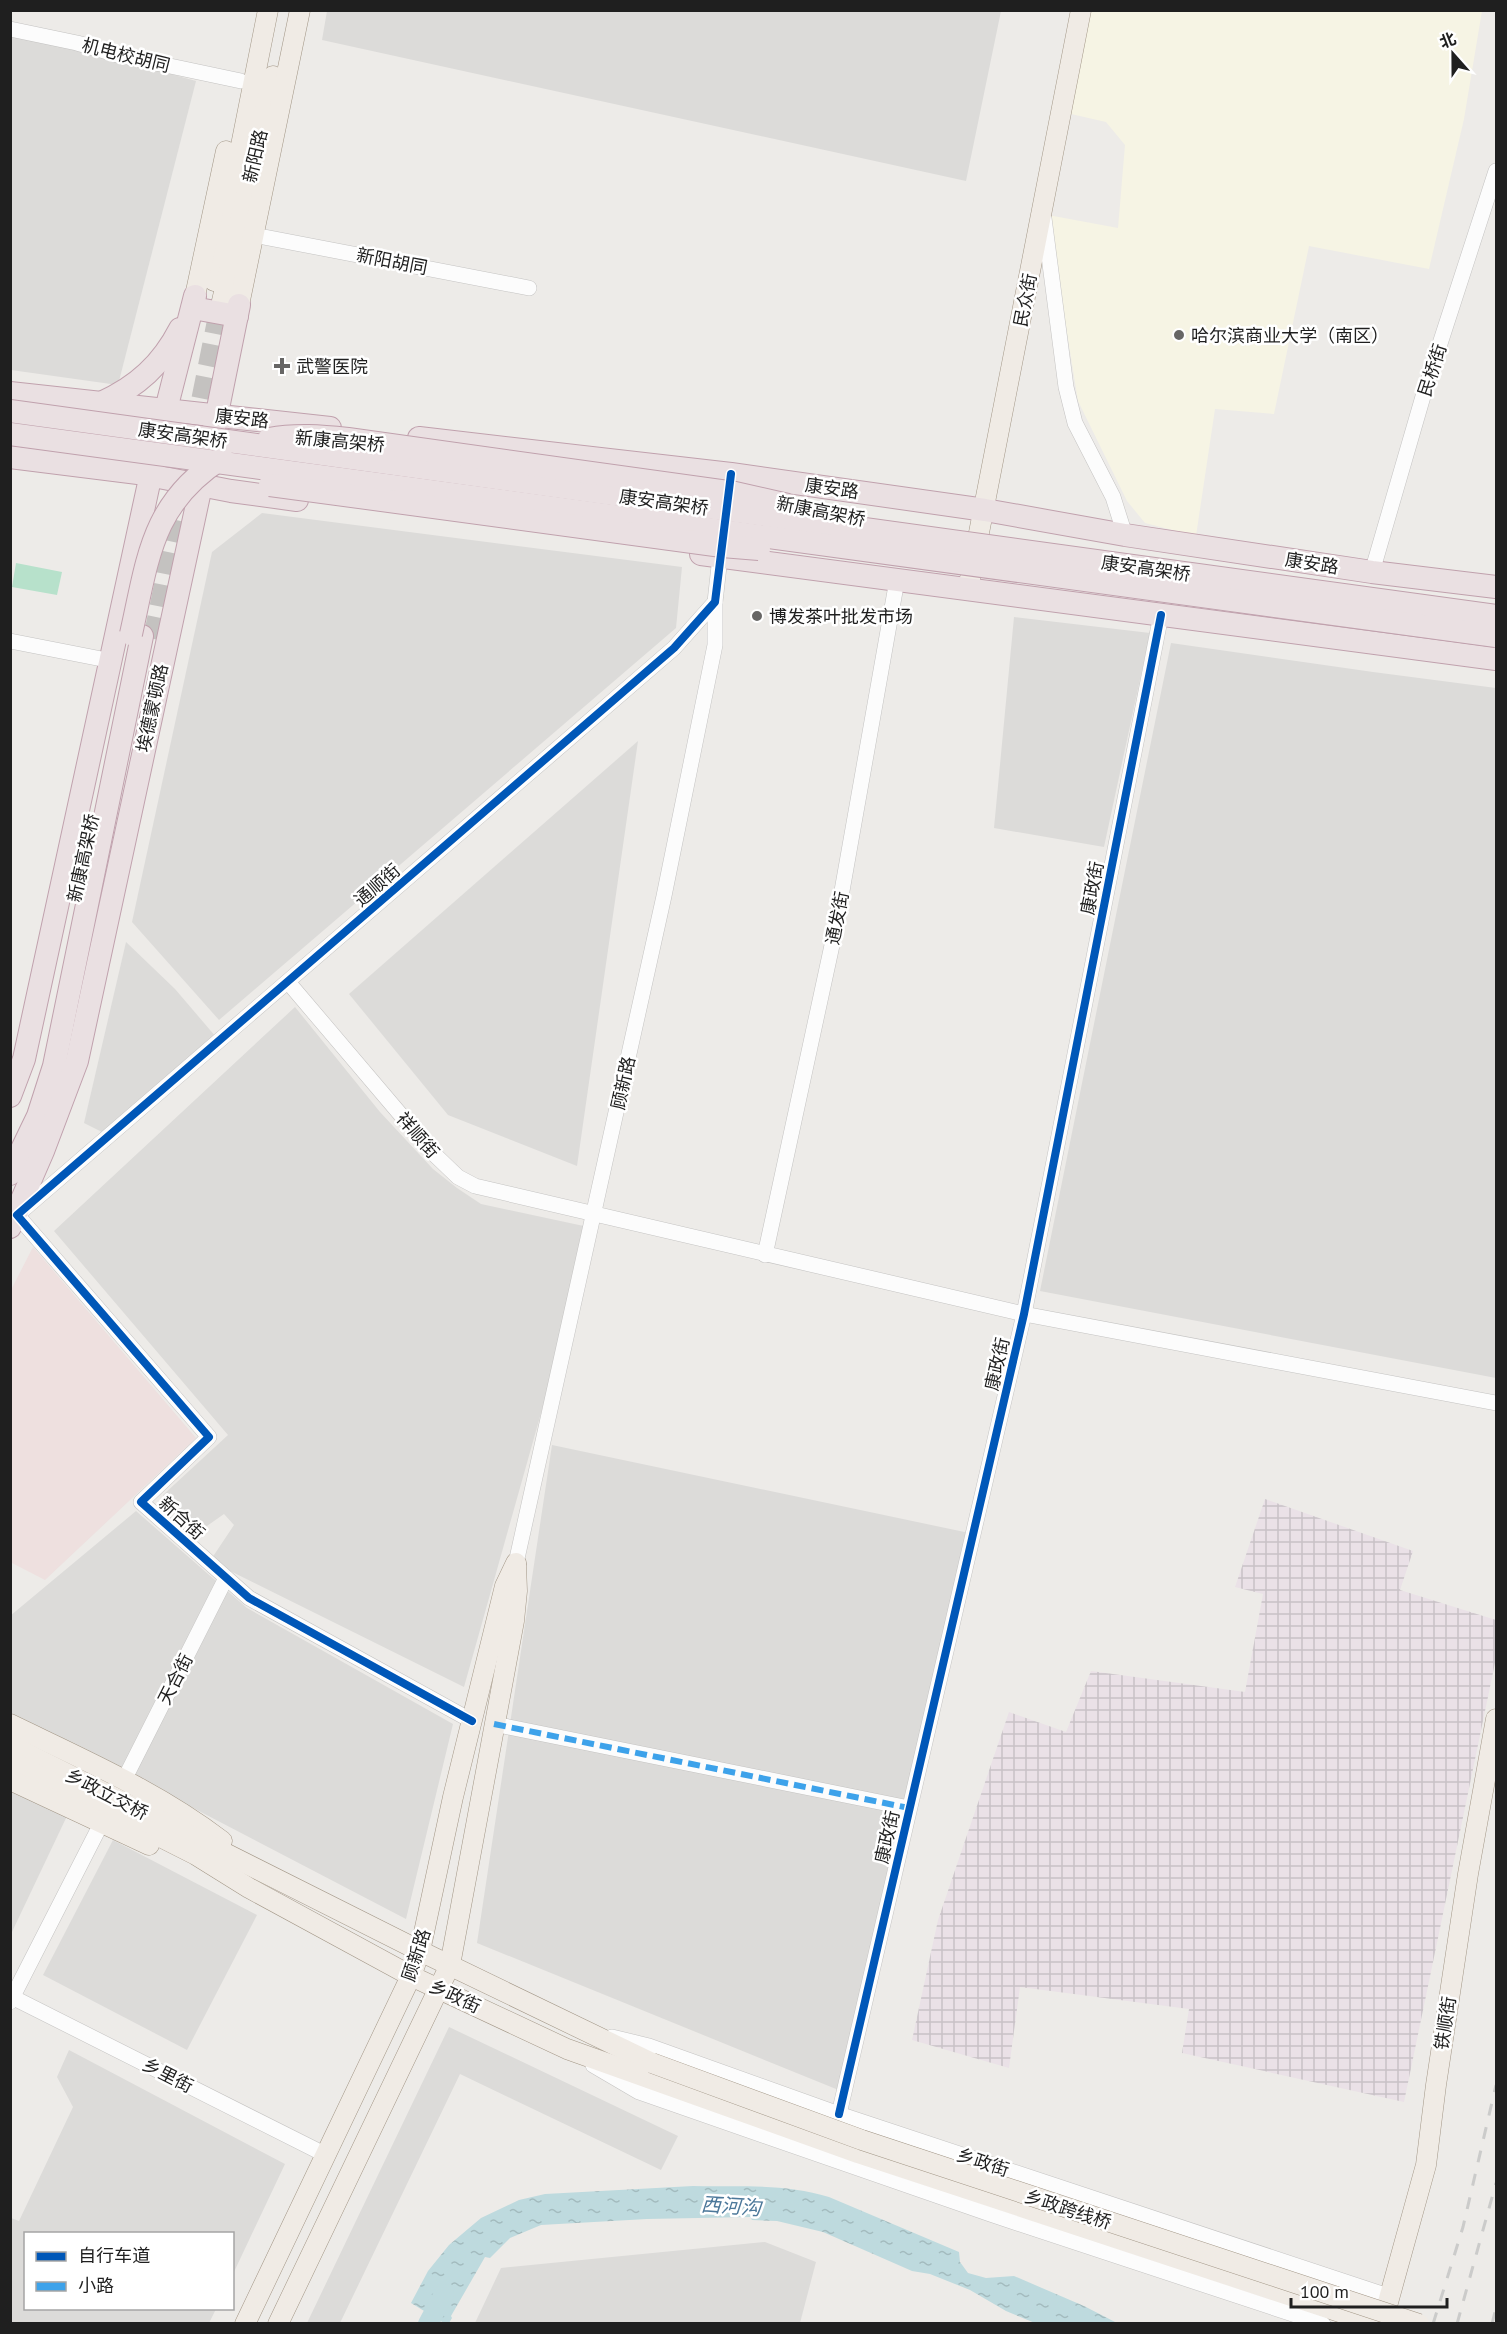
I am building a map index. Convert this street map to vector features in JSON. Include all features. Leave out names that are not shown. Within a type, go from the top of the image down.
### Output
[{"type":"highway","points":[[97,403],[129,388],[155,367],[174,341],[213,304]]},
{"type":"highway","points":[[10,1096],[24,1059],[165,410],[213,304]]},
{"type":"highway","name":"埃德蒙顿路","points":[[14,1221],[77,1061],[176,594],[217,416],[213,304]]},
{"type":"highway","name":"康安路","points":[[10,380],[52,387],[97,403]]},
{"type":"highway","name":"康安路","points":[[10,393],[731,474],[985,510],[1125,535],[1372,572],[1497,587]]},
{"type":"highway","name":"康安高架桥","points":[[10,411],[1036,563],[1497,636]]},
{"type":"highway","name":"康安高架桥","points":[[10,434],[1036,563],[1497,616]]},
{"type":"highway","name":"新康高架桥","points":[[10,1141],[27,1104],[40,1058],[149,552],[162,520],[184,487],[223,457],[254,443],[289,435],[348,439],[735,493],[835,516],[939,531],[1036,563]]},
{"type":"highway","points":[[10,446],[91,457],[126,467],[138,473]]},
{"type":"highway","points":[[10,457],[138,473],[204,486],[968,590],[1497,659]]},
{"type":"highway","points":[[204,486],[223,482],[270,485],[722,546],[830,554],[939,568],[1036,563]]},
{"type":"highway","name":"埃德蒙顿路","points":[[10,1174],[38,1116],[54,1066],[148,637],[58,1109]]},
{"type":"main road","points":[[213,304],[241,81],[257,10]]},
{"type":"main road","name":"新阳路","points":[[213,304],[267,10]]},
{"type":"main road","name":"新阳路","points":[[213,304],[288,10]]},
{"type":"main road","points":[[213,304],[255,235],[300,10]]},
{"type":"main road","name":"民众街","points":[[968,590],[1081,10]]},
{"type":"main road","name":"顾新路","points":[[245,2324],[411,1976],[420,1952],[472,1720],[505,1586],[516,1563]]},
{"type":"main road","name":"顾新路","points":[[278,2324],[450,1965],[514,1621],[518,1591],[516,1563]]},
{"type":"main road","name":"铁顺街","points":[[1382,2324],[1426,2165],[1468,1874],[1497,1719]]},
{"type":"main road","name":"乡政街","points":[[10,1724],[124,1780],[196,1822],[262,1873]]},
{"type":"main road","name":"乡政立交桥","points":[[10,1745],[200,1848]]},
{"type":"main road","name":"乡政立交桥","points":[[10,1761],[200,1848]]},
{"type":"main road","name":"铁顺街","points":[[1395,2324],[1409,2278],[1436,2163],[1477,1873],[1497,1773]]},
{"type":"main road","name":"乡政街","points":[[10,1780],[101,1824],[249,1888],[411,1976],[567,2049],[648,2070]]},
{"type":"main road","name":"乡政街","points":[[200,1848],[262,1873],[450,1965],[575,2027],[648,2070]]},
{"type":"main road","name":"乡政街","points":[[200,1848],[249,1888]]},
{"type":"main road","points":[[648,2070],[858,2153],[1376,2324]]},
{"type":"main road","name":"乡政跨线桥","points":[[648,2070],[1419,2324]]},
{"type":"street","name":"机电校胡同","points":[[10,29],[241,81]]},
{"type":"street","name":"民桥街","points":[[1372,572],[1424,393],[1497,171]]},
{"type":"street","points":[[1043,211],[1066,387],[1075,423],[1113,497],[1125,535]]},
{"type":"street","name":"新阳胡同","points":[[255,235],[529,288]]},
{"type":"street","points":[[716,602],[731,474]]},
{"type":"street","name":"通发街","points":[[765,1255],[834,936],[897,580]]},
{"type":"street","name":"通顺街","points":[[14,1221],[674,648],[716,602]]},
{"type":"street","name":"顾新路","points":[[516,1563],[664,896],[712,657],[716,602]]},
{"type":"street","name":"康政街","points":[[839,2114],[1024,1314],[1161,615]]},
{"type":"street","points":[[10,640],[112,661]]},
{"type":"street","name":"祥顺街","points":[[288,982],[434,1154],[452,1172],[475,1186],[1024,1314],[1497,1403]]},
{"type":"street","name":"新合街","points":[[14,1221],[209,1437],[141,1502],[249,1598],[472,1720]]},
{"type":"street","name":"天合街","points":[[124,1780],[226,1578]]},
{"type":"street","points":[[494,1724],[909,1808]]},
{"type":"street","points":[[11,1999],[101,1824]]},
{"type":"street","name":"乡里街","points":[[11,1999],[326,2155]]},
{"type":"street","name":"乡政街","points":[[575,2027],[649,2046],[839,2114],[1391,2296]]},
{"type":"street","name":"乡政街","points":[[567,2049],[639,2092],[990,2214],[1323,2324]]},
{"type":"shaded area","points":[[327,10],[1001,11],[966,181],[322,40]]},
{"type":"shaded area","name":"哈尔滨商业大学（南区）","points":[[1090,11],[1482,11],[1464,119],[1429,269],[1309,246],[1274,414],[1215,409],[1196,536],[1145,523],[1127,501],[1078,401],[1048,215],[1118,228],[1125,145],[1106,122],[1071,114]]},
{"type":"shaded area","points":[[11,32],[196,81],[118,385],[11,370]]},
{"type":"shaded area","points":[[262,513],[682,567],[676,628],[219,1020],[132,922],[212,552]]},
{"type":"shaded area","points":[[1014,617],[1150,633],[1104,847],[994,828]]},
{"type":"shaded area","points":[[1171,643],[1496,688],[1496,1378],[1040,1291]]},
{"type":"shaded area","points":[[638,741],[577,1166],[448,1115],[349,994]]},
{"type":"shaded area","points":[[126,942],[175,989],[216,1037],[108,1135],[84,1123]]},
{"type":"shaded area","points":[[295,1007],[380,1112],[433,1169],[457,1188],[481,1204],[593,1228],[464,1687],[210,1561],[234,1525],[224,1514],[197,1533],[163,1495],[228,1435],[54,1231]]},
{"type":"shaded area","points":[[33,1247],[196,1438],[45,1580],[10,1562],[11,1290]]},
{"type":"shaded area","points":[[552,1445],[974,1534],[841,2091],[477,1943]]},
{"type":"shaded area","points":[[1265,1499],[1413,1551],[1400,1590],[1496,1620],[1496,1658],[1404,2102],[1182,2053],[1189,2009],[1020,1987],[1009,2068],[912,2040],[938,1920],[1009,1712],[1066,1732],[1091,1671],[1245,1692],[1263,1594],[1235,1587]]},
{"type":"shaded area","points":[[136,1511],[247,1608],[453,1724],[406,1919],[11,1713],[10,1616]]},
{"type":"shaded area","points":[[11,1789],[67,1816],[11,1934]]},
{"type":"shaded area","points":[[113,1840],[257,1915],[187,2050],[43,1975]]},
{"type":"shaded area","points":[[449,2027],[678,2136],[661,2170],[460,2074],[340,2323],[307,2323]]},
{"type":"shaded area","points":[[69,2050],[285,2164],[234,2272],[234,2232],[24,2232],[24,2310],[216,2310],[209,2323],[11,2323],[11,2218],[19,2221],[73,2107],[57,2077]]},
{"type":"shaded area","points":[[765,2242],[816,2262],[800,2323],[475,2323],[501,2268]]},
{"type":"green space","points":[[16,563],[62,572],[57,595],[12,587]]},
{"type":"water","points":[[693,2186],[779,2188],[829,2197],[959,2252],[960,2262],[968,2273],[986,2278],[1014,2276],[1117,2323],[1035,2323],[1006,2311],[970,2290],[930,2274],[912,2271],[823,2232],[777,2221],[752,2220],[750,2217],[647,2219],[541,2225],[510,2238],[490,2258],[485,2257],[449,2323],[444,2323],[411,2303],[428,2271],[449,2245],[481,2218],[519,2200],[545,2194]]},
{"type":"waterway","name":"西河沟","points":[[428,2324],[444,2294]]},
{"type":"tunnel","points":[[196,431],[222,301]]},
{"type":"tunnel","points":[[154,639],[185,487]]},
{"type":"railway","points":[[1433,2324],[1463,2227],[1496,2085]]},
{"type":"railway","points":[[1457,2324],[1496,2183]]},
{"type":"railway","points":[[1492,2324],[1496,2308]]},
{"type":"marked path","points":[[494,1724],[909,1808]]},
{"type":"cycle path","points":[[472,1721],[249,1598],[141,1502],[209,1437],[17,1215],[674,648],[715,602],[731,474]]},
{"type":"cycle path","points":[[839,2114],[1024,1314],[1161,615]]},
{"type":"place","name":"哈尔滨商业大学（南区）","points":[[1179,335]]},
{"type":"place","name":"武警医院","points":[[282,366]]},
{"type":"place","name":"博发茶叶批发市场","points":[[757,616]]}]
